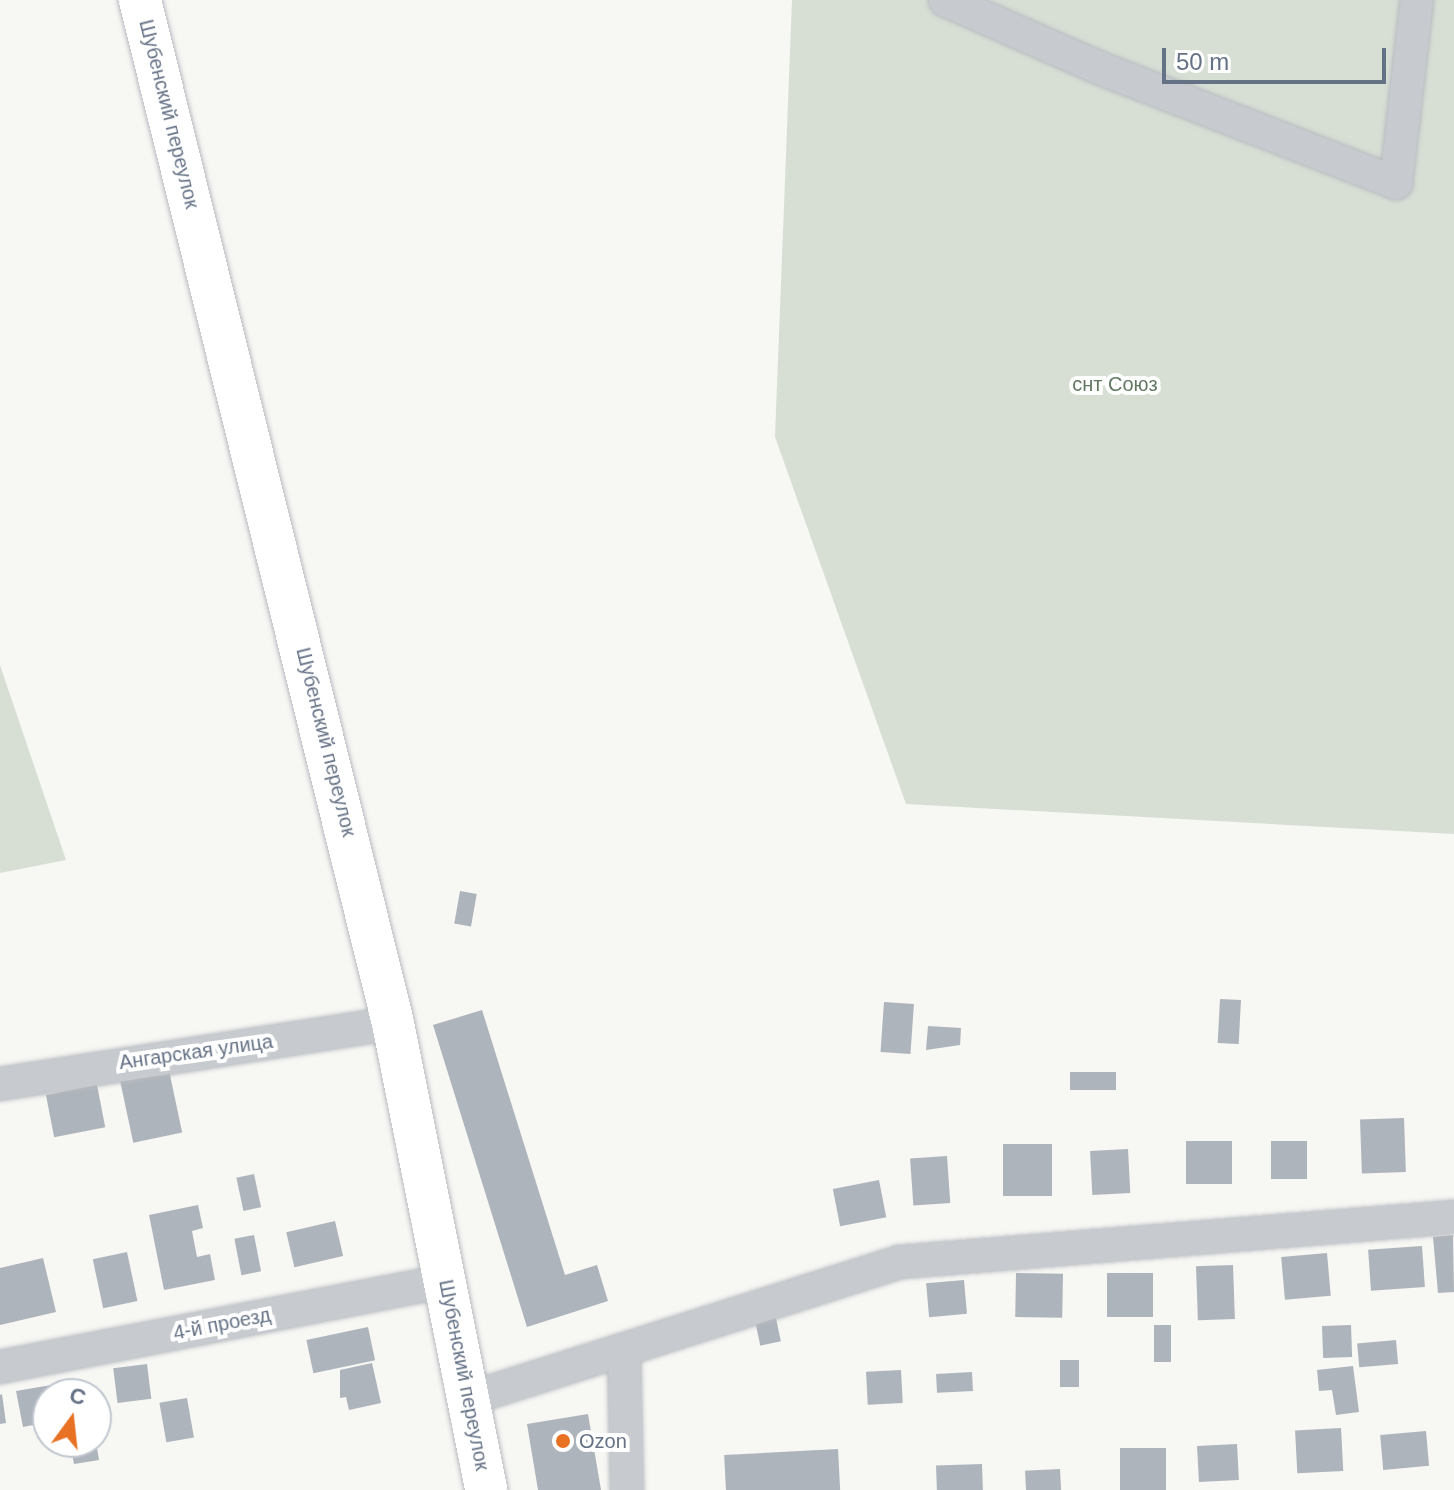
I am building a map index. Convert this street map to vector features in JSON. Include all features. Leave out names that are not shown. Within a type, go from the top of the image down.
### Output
[{"type":"main road","name":"Шубенский переулок","points":[[140,0],[393,1023],[486,1490]]},
{"type":"street","points":[[945,0],[1097,67],[1396,183],[1417,0]]},
{"type":"street","name":"Ангарская улица","points":[[0,1084],[393,1023]]},
{"type":"street","points":[[468,1399],[900,1262],[1454,1217]]},
{"type":"street","name":"4-й проезд","points":[[0,1367],[445,1281]]},
{"type":"street","points":[[624,1350],[627,1490]]},
{"type":"green space","name":"снт Союз","points":[[792,0],[1454,0],[1454,834],[906,804],[775,437]]},
{"type":"green space","points":[[0,665],[66,860],[0,873]]},
{"type":"building","points":[[460,891],[477,894],[471,926],[454,923]]},
{"type":"building","points":[[1220,999],[1241,1000],[1239,1044],[1218,1043]]},
{"type":"building","points":[[884,1002],[914,1004],[910,1054],[881,1052]]},
{"type":"building","points":[[482,1010],[565,1275],[597,1265],[608,1301],[527,1327],[433,1025]]},
{"type":"building","points":[[928,1026],[961,1028],[960,1045],[926,1050]]},
{"type":"building","points":[[167,1061],[182,1132],[133,1143],[118,1071]]},
{"type":"building","points":[[1070,1072],[1116,1072],[1116,1090],[1070,1090]]},
{"type":"building","points":[[97,1085],[105,1127],[54,1137],[46,1095]]},
{"type":"building","points":[[1404,1118],[1406,1172],[1362,1174],[1360,1120]]},
{"type":"building","points":[[1186,1141],[1232,1141],[1232,1184],[1186,1184]]},
{"type":"building","points":[[1271,1141],[1307,1141],[1307,1179],[1271,1179]]},
{"type":"building","points":[[1003,1144],[1052,1144],[1052,1196],[1003,1196]]},
{"type":"building","points":[[1128,1149],[1130,1193],[1092,1195],[1090,1151]]},
{"type":"building","points":[[947,1156],[950,1203],[913,1205],[910,1159]]},
{"type":"building","points":[[254,1174],[261,1207],[243,1211],[236,1178]]},
{"type":"building","points":[[879,1180],[886,1217],[840,1226],[833,1189]]},
{"type":"building","points":[[198,1205],[203,1228],[192,1231],[197,1257],[210,1254],[215,1280],[164,1290],[149,1215]]},
{"type":"building","points":[[335,1221],[343,1256],[294,1267],[286,1232]]},
{"type":"building","points":[[254,1235],[261,1271],[241,1275],[234,1239]]},
{"type":"building","points":[[1453,1235],[1454,1292],[1438,1293],[1433,1237]]},
{"type":"building","points":[[1422,1246],[1425,1287],[1371,1291],[1368,1250]]},
{"type":"building","points":[[127,1252],[137,1301],[103,1308],[93,1259]]},
{"type":"building","points":[[1327,1253],[1331,1296],[1285,1300],[1281,1257]]},
{"type":"building","points":[[43,1258],[56,1312],[0,1325],[0,1268]]},
{"type":"building","points":[[1233,1265],[1235,1319],[1198,1320],[1196,1266]]},
{"type":"building","points":[[1016,1273],[1063,1274],[1062,1318],[1015,1317]]},
{"type":"building","points":[[1107,1273],[1153,1273],[1153,1317],[1107,1317]]},
{"type":"building","points":[[964,1280],[967,1314],[929,1317],[926,1283]]},
{"type":"building","points":[[774,1309],[781,1341],[760,1346],[753,1313]]},
{"type":"building","points":[[1154,1325],[1171,1325],[1171,1362],[1154,1362]]},
{"type":"building","points":[[1351,1325],[1352,1357],[1323,1358],[1322,1326]]},
{"type":"building","points":[[368,1327],[375,1360],[313,1373],[306,1340]]},
{"type":"building","points":[[1396,1340],[1398,1364],[1359,1367],[1357,1343]]},
{"type":"building","points":[[1060,1360],[1079,1360],[1079,1387],[1060,1387]]},
{"type":"building","points":[[372,1363],[381,1403],[349,1410],[346,1397],[340,1398],[340,1370]]},
{"type":"building","points":[[147,1364],[151,1399],[118,1403],[113,1368]]},
{"type":"building","points":[[1353,1366],[1359,1412],[1336,1415],[1332,1390],[1319,1391],[1317,1370]]},
{"type":"building","points":[[901,1370],[903,1403],[868,1405],[866,1372]]},
{"type":"building","points":[[972,1372],[973,1391],[937,1393],[936,1374]]},
{"type":"building","points":[[32,1388],[32,1425],[23,1427],[16,1391]]},
{"type":"building","points":[[0,1395],[6,1423],[0,1424]]},
{"type":"building","points":[[187,1398],[194,1437],[166,1442],[159,1403]]},
{"type":"building","points":[[588,1414],[601,1490],[538,1490],[527,1424]]},
{"type":"building","points":[[1341,1428],[1343,1471],[1297,1473],[1295,1430]]},
{"type":"building","points":[[1426,1431],[1429,1466],[1383,1470],[1380,1435]]},
{"type":"building","points":[[1237,1444],[1239,1480],[1199,1482],[1197,1446]]},
{"type":"building","points":[[1120,1448],[1166,1448],[1166,1490],[1120,1490]]},
{"type":"building","points":[[838,1449],[840,1490],[726,1490],[724,1455]]},
{"type":"building","points":[[73,1458],[99,1458],[99,1460],[74,1464]]},
{"type":"building","points":[[982,1464],[983,1490],[937,1490],[936,1466]]},
{"type":"building","points":[[1060,1469],[1061,1490],[1026,1490],[1025,1471]]},
{"type":"place","name":"Ozon","points":[[563,1441]]}]
